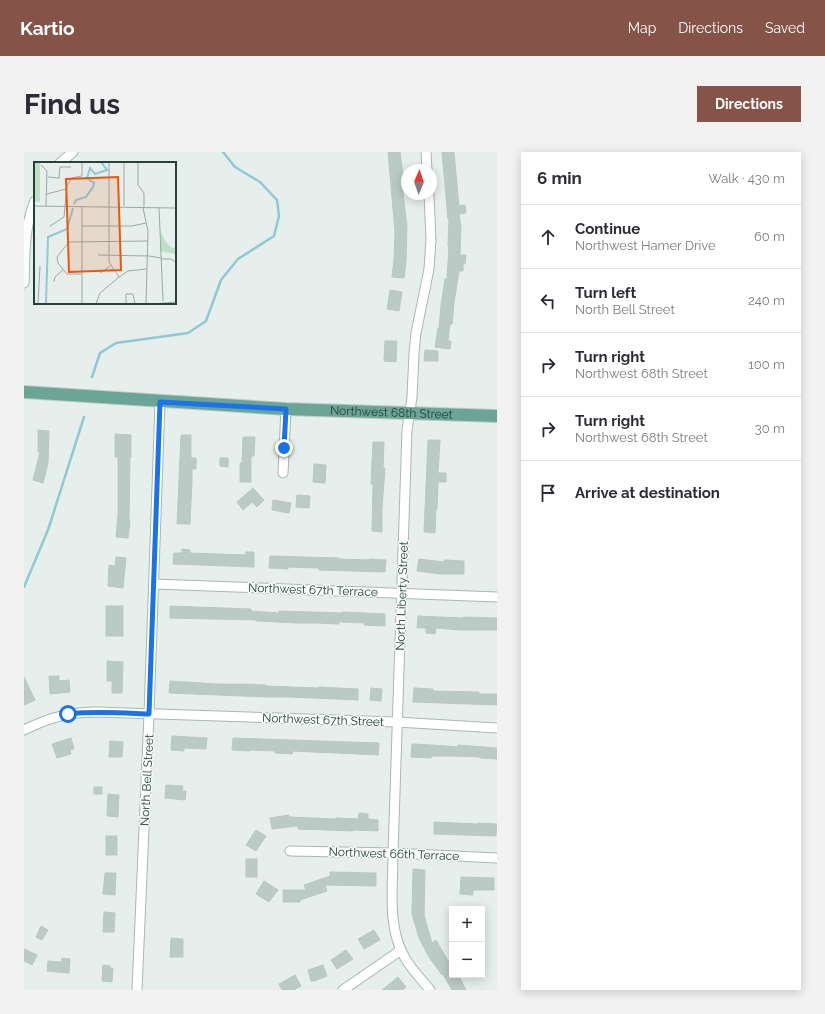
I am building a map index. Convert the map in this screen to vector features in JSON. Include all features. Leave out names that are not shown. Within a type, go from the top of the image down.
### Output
[{"type":"main road","name":"Northwest 68th Street","points":[[24,392],[286,409],[497,416]]},
{"type":"street","points":[[61,162],[73,152]]},
{"type":"street","points":[[426,152],[427,164]]},
{"type":"street","name":"North Liberty Street","points":[[429,200],[431,240],[429,269],[416,333],[412,397],[406,430],[393,853],[393,920],[401,950],[406,959],[430,990]]},
{"type":"street","points":[[24,283],[27,229],[29,217],[34,204]]},
{"type":"street","name":"North Bell Street","points":[[137,990],[149,714],[160,402]]},
{"type":"street","points":[[283,473],[286,409]]},
{"type":"street","name":"Northwest 67th Terrace","points":[[154,584],[497,597]]},
{"type":"street","name":"Northwest 67th Street","points":[[24,730],[48,719],[68,714],[90,712],[397,722],[497,728]]},
{"type":"street","name":"Northwest 66th Terrace","points":[[290,851],[393,853],[497,858]]},
{"type":"street","points":[[343,990],[401,950]]},
{"type":"building","points":[[388,152],[400,152],[402,164],[401,200],[404,200],[407,227],[404,278],[392,277],[395,232]]},
{"type":"building","points":[[442,152],[454,152],[459,206],[465,205],[466,213],[459,214],[461,227],[460,255],[466,255],[465,264],[463,264],[463,271],[459,271],[452,324],[450,324],[448,341],[451,341],[450,349],[435,347],[445,279],[447,279],[449,246],[449,219]]},
{"type":"building","points":[[390,290],[402,292],[399,311],[387,309]]},
{"type":"building","points":[[385,341],[397,341],[396,362],[384,361]]},
{"type":"building","points":[[425,350],[438,351],[438,361],[424,361]]},
{"type":"building","points":[[38,430],[49,431],[48,463],[43,483],[33,480],[40,452],[38,452]]},
{"type":"building","points":[[115,434],[131,435],[130,521],[128,538],[116,537],[118,515],[118,457],[115,457]]},
{"type":"building","points":[[181,435],[191,435],[191,458],[196,458],[196,469],[192,469],[190,524],[177,524]]},
{"type":"building","points":[[243,437],[255,437],[254,456],[251,456],[251,482],[240,482],[240,463],[242,463]]},
{"type":"building","points":[[428,440],[440,440],[438,473],[446,473],[446,482],[438,482],[435,533],[424,532]]},
{"type":"building","points":[[373,442],[384,442],[383,468],[385,468],[382,532],[372,531],[373,484],[371,484]]},
{"type":"building","points":[[220,458],[228,458],[228,467],[220,466]]},
{"type":"building","points":[[314,464],[326,465],[325,483],[313,482]]},
{"type":"building","points":[[253,488],[264,500],[257,507],[252,502],[243,510],[237,502]]},
{"type":"building","points":[[297,495],[310,496],[309,508],[296,507]]},
{"type":"building","points":[[273,500],[291,503],[289,513],[272,510]]},
{"type":"building","points":[[182,549],[190,550],[190,553],[246,555],[246,552],[254,552],[254,567],[173,564],[174,553],[182,553]]},
{"type":"building","points":[[270,556],[386,560],[385,572],[319,570],[319,568],[269,568]]},
{"type":"building","points":[[116,557],[126,558],[123,588],[108,586],[109,565],[115,566]]},
{"type":"building","points":[[419,559],[444,562],[444,560],[464,561],[464,574],[440,574],[417,571]]},
{"type":"building","points":[[106,606],[123,606],[123,636],[106,636]]},
{"type":"building","points":[[170,606],[251,609],[251,611],[279,613],[279,611],[385,614],[385,626],[364,625],[365,623],[339,622],[339,624],[296,623],[256,620],[170,618]]},
{"type":"building","points":[[418,616],[497,618],[497,630],[460,630],[436,628],[435,634],[426,633],[426,628],[417,628]]},
{"type":"building","points":[[107,661],[123,662],[122,693],[112,693],[112,681],[107,681]]},
{"type":"building","points":[[49,676],[59,676],[59,681],[69,680],[70,692],[50,694]]},
{"type":"building","points":[[24,677],[35,700],[24,705]]},
{"type":"building","points":[[170,681],[358,689],[358,700],[169,693]]},
{"type":"building","points":[[371,688],[382,689],[381,701],[370,700]]},
{"type":"building","points":[[414,688],[433,689],[433,691],[497,694],[497,705],[413,702]]},
{"type":"building","points":[[172,736],[207,738],[206,749],[184,748],[184,751],[171,750]]},
{"type":"building","points":[[71,738],[74,749],[70,750],[71,754],[57,758],[52,744]]},
{"type":"building","points":[[233,738],[379,743],[378,755],[293,751],[292,754],[275,753],[275,751],[232,750]]},
{"type":"building","points":[[110,741],[123,742],[122,757],[109,757]]},
{"type":"building","points":[[412,744],[497,748],[497,759],[453,756],[432,756],[431,758],[411,757]]},
{"type":"building","points":[[166,785],[183,786],[182,791],[186,791],[185,800],[165,798]]},
{"type":"building","points":[[94,787],[102,787],[102,794],[94,794]]},
{"type":"building","points":[[108,794],[119,795],[118,817],[107,816]]},
{"type":"building","points":[[359,813],[368,814],[368,819],[378,820],[378,831],[298,829],[298,826],[272,829],[270,818],[289,815],[289,817],[358,819]]},
{"type":"building","points":[[434,822],[497,824],[496,836],[434,834]]},
{"type":"building","points":[[256,830],[266,836],[256,851],[246,845]]},
{"type":"building","points":[[106,836],[117,836],[117,855],[106,855]]},
{"type":"building","points":[[246,859],[257,859],[257,877],[246,877]]},
{"type":"building","points":[[413,869],[425,870],[424,915],[432,943],[436,940],[448,961],[449,960],[449,978],[460,978],[466,990],[452,990],[443,974],[442,975],[429,957],[419,938],[412,914]]},
{"type":"building","points":[[330,872],[376,873],[376,886],[325,885],[327,891],[300,900],[300,902],[283,902],[283,890],[306,890],[304,885],[330,876]]},
{"type":"building","points":[[105,873],[116,873],[115,895],[103,894]]},
{"type":"building","points":[[461,877],[494,878],[494,890],[473,890],[473,895],[460,894]]},
{"type":"building","points":[[264,881],[278,890],[269,902],[256,894]]},
{"type":"building","points":[[104,912],[115,913],[114,932],[103,932]]},
{"type":"building","points":[[41,926],[48,930],[42,940],[36,937]]},
{"type":"building","points":[[374,930],[380,940],[364,949],[358,939]]},
{"type":"building","points":[[171,938],[183,939],[183,957],[170,957]]},
{"type":"building","points":[[24,949],[37,955],[32,965],[24,961]]},
{"type":"building","points":[[346,950],[353,959],[337,969],[331,960]]},
{"type":"building","points":[[62,958],[70,959],[69,973],[47,971],[48,961],[61,962]]},
{"type":"building","points":[[103,965],[113,968],[112,982],[102,981]]},
{"type":"building","points":[[323,965],[327,976],[311,981],[308,970]]},
{"type":"building","points":[[295,975],[301,986],[294,990],[282,990],[279,984]]},
{"type":"building","points":[[398,977],[406,987],[402,990],[382,990]]},
{"type":"waterway","points":[[92,377],[100,353],[116,343],[188,333],[206,321],[221,280],[238,259],[274,236],[279,216],[277,200],[260,182],[235,167],[223,152]]},
{"type":"waterway","points":[[24,587],[48,530],[84,417]]},
{"type":"route","points":[[68,714],[82,712],[149,714],[160,402],[286,409],[284,448]]}]
